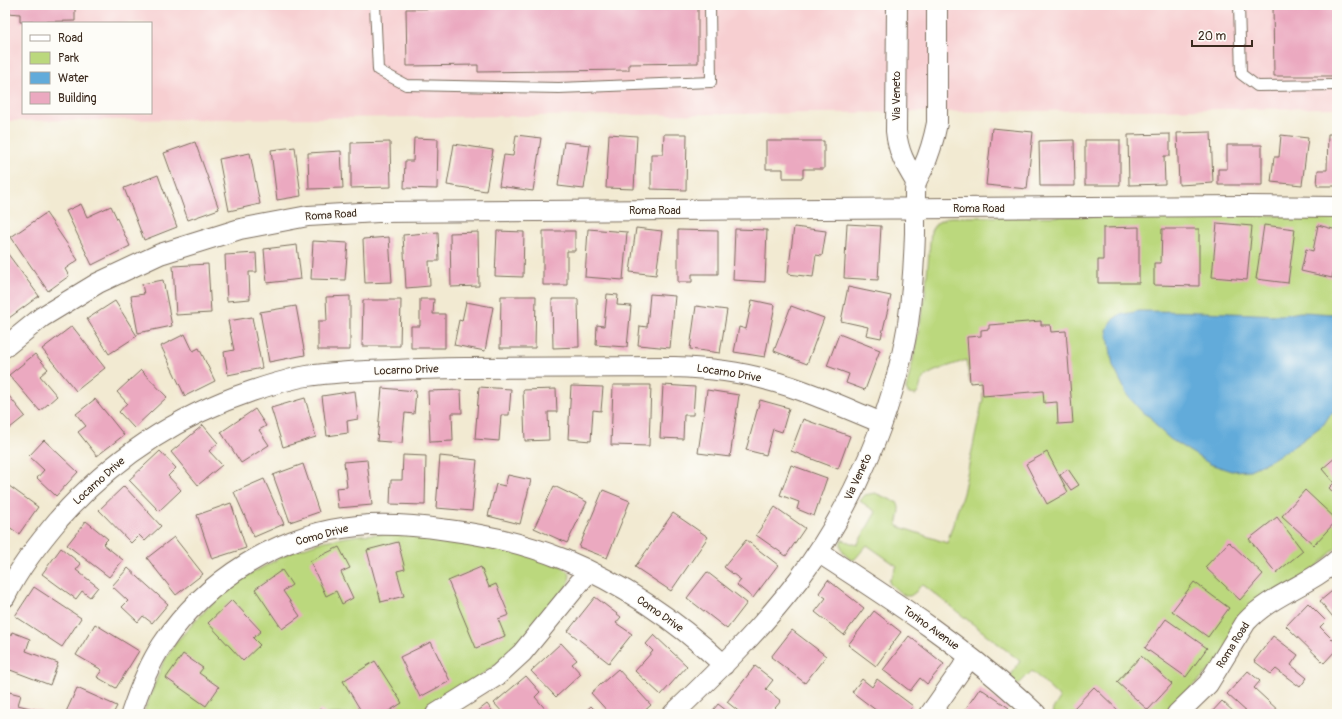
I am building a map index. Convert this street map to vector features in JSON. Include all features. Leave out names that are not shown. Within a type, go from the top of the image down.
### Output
[{"type":"street","name":"Via Veneto","points":[[897,5],[897,142],[900,152],[916,182]]},
{"type":"street","name":"Via Veneto","points":[[673,714],[724,665],[777,607],[799,579],[818,552],[840,514],[859,476],[882,423],[899,366],[912,291],[916,182],[928,157],[937,123],[936,5]]},
{"type":"street","name":"Roma Road","points":[[5,347],[42,317],[98,283],[160,254],[240,229],[308,216],[378,212],[1246,206],[1337,207]]},
{"type":"street","name":"Locarno Drive","points":[[5,596],[42,540],[76,500],[116,464],[154,436],[181,420],[228,399],[307,376],[424,368],[699,368],[730,372],[769,380],[815,396],[882,423]]},
{"type":"street","name":"Como Drive","points":[[131,714],[148,669],[157,653],[177,625],[197,603],[227,577],[256,559],[280,547],[318,534],[358,526],[409,526],[468,532],[502,539],[562,558],[618,586],[664,616],[724,665]]},
{"type":"street","name":"Torino Avenue","points":[[818,552],[878,590],[970,656],[1036,714]]},
{"type":"street","name":"Roma Road","points":[[1178,714],[1208,684],[1246,622],[1253,614],[1276,598],[1319,574],[1337,560]]},
{"type":"street","points":[[436,714],[498,675],[522,653],[589,571]]},
{"type":"street","points":[[930,714],[970,656]]},
{"type":"lane","points":[[375,5],[378,70],[406,85],[559,88],[710,82],[710,5]]},
{"type":"lane","points":[[1239,5],[1241,74],[1257,86],[1337,85]]},
{"type":"shaded area","points":[[5,5],[1337,5],[1337,108],[5,121]]},
{"type":"green space","points":[[1337,215],[1337,547],[1164,714],[1052,714],[1053,709],[1060,698],[1032,671],[1019,684],[1015,684],[1010,677],[1020,661],[922,584],[916,592],[910,596],[901,593],[890,584],[889,581],[897,566],[867,545],[855,559],[849,559],[845,555],[841,546],[841,541],[843,540],[857,545],[876,512],[860,501],[865,495],[875,493],[898,503],[900,511],[897,526],[947,543],[963,493],[983,399],[982,382],[970,383],[966,360],[927,375],[922,380],[919,391],[916,395],[909,394],[906,390],[925,297],[931,231],[939,222],[950,217]]},
{"type":"green space","points":[[395,533],[458,539],[503,547],[561,566],[570,573],[569,583],[526,637],[496,665],[422,714],[143,714],[163,663],[177,641],[215,600],[243,578],[289,553],[324,541],[359,535]]},
{"type":"water","points":[[1139,311],[1279,315],[1300,312],[1337,314],[1337,410],[1329,416],[1324,424],[1299,443],[1271,460],[1250,470],[1231,471],[1210,464],[1170,439],[1159,429],[1150,417],[1143,413],[1126,394],[1113,366],[1107,330],[1111,321],[1119,315]]},
{"type":"building","points":[[5,5],[75,5],[75,21],[20,22],[20,14],[8,13],[8,23],[5,23]]},
{"type":"building","points":[[477,5],[630,5],[630,7],[698,6],[698,63],[629,64],[629,70],[478,72],[478,65],[407,66],[406,9],[477,8]]},
{"type":"building","points":[[1273,5],[1337,5],[1337,76],[1274,76]]},
{"type":"building","points":[[992,128],[1033,132],[1027,189],[986,185]]},
{"type":"building","points":[[1211,132],[1213,183],[1179,185],[1177,133]]},
{"type":"building","points":[[609,134],[637,136],[634,189],[606,188]]},
{"type":"building","points":[[664,134],[687,134],[686,190],[651,189],[651,154],[663,154]]},
{"type":"building","points":[[1170,134],[1170,156],[1164,156],[1165,184],[1129,185],[1128,135]]},
{"type":"building","points":[[1328,134],[1337,134],[1337,186],[1317,186],[1318,170],[1327,170]]},
{"type":"building","points":[[516,135],[541,138],[533,191],[499,186],[504,155],[513,156]]},
{"type":"building","points":[[1281,135],[1308,138],[1302,185],[1271,182],[1274,157],[1279,157]]},
{"type":"building","points":[[414,138],[438,139],[437,189],[404,188],[405,161],[413,161]]},
{"type":"building","points":[[1074,140],[1075,186],[1040,186],[1039,141]]},
{"type":"building","points":[[1085,140],[1120,140],[1120,185],[1085,185]]},
{"type":"building","points":[[766,141],[824,141],[824,169],[803,169],[803,178],[783,178],[783,169],[766,169]]},
{"type":"building","points":[[195,142],[219,209],[188,220],[164,153]]},
{"type":"building","points":[[390,142],[391,187],[351,188],[351,143]]},
{"type":"building","points":[[564,142],[590,145],[584,189],[558,186]]},
{"type":"building","points":[[454,144],[493,150],[486,191],[447,185]]},
{"type":"building","points":[[1227,145],[1262,145],[1262,185],[1218,185],[1218,169],[1227,169]]},
{"type":"building","points":[[295,147],[301,196],[277,200],[271,150]]},
{"type":"building","points":[[341,151],[343,188],[309,189],[308,153]]},
{"type":"building","points":[[250,153],[260,204],[229,211],[219,159]]},
{"type":"building","points":[[158,175],[177,227],[144,240],[124,188]]},
{"type":"building","points":[[81,204],[87,217],[111,206],[130,246],[92,265],[66,211]]},
{"type":"building","points":[[46,213],[78,260],[65,269],[69,276],[48,291],[11,237]]},
{"type":"building","points":[[1217,223],[1252,226],[1247,280],[1212,277]]},
{"type":"building","points":[[847,224],[881,226],[878,280],[844,278]]},
{"type":"building","points":[[1264,225],[1295,229],[1288,283],[1256,279]]},
{"type":"building","points":[[1318,225],[1337,230],[1337,255],[1332,278],[1301,271],[1306,249],[1313,251]]},
{"type":"building","points":[[794,227],[826,231],[822,256],[816,255],[813,277],[788,274]]},
{"type":"building","points":[[1139,227],[1139,283],[1098,283],[1098,260],[1103,260],[1103,228]]},
{"type":"building","points":[[636,228],[662,231],[656,275],[630,272]]},
{"type":"building","points":[[588,229],[627,232],[623,280],[585,277]]},
{"type":"building","points":[[735,229],[767,230],[765,282],[733,280]]},
{"type":"building","points":[[1162,229],[1199,229],[1199,286],[1154,285],[1154,263],[1161,263]]},
{"type":"building","points":[[678,230],[718,231],[718,274],[692,274],[692,282],[678,282]]},
{"type":"building","points":[[497,231],[524,232],[523,277],[495,276]]},
{"type":"building","points":[[543,231],[575,231],[575,251],[567,251],[567,285],[543,285]]},
{"type":"building","points":[[438,232],[439,261],[429,261],[430,286],[406,288],[403,235]]},
{"type":"building","points":[[478,232],[479,286],[451,287],[450,233]]},
{"type":"building","points":[[389,237],[392,282],[365,283],[363,239]]},
{"type":"building","points":[[313,241],[348,243],[345,280],[311,279]]},
{"type":"building","points":[[297,245],[301,279],[267,283],[264,249]]},
{"type":"building","points":[[5,250],[39,296],[9,318],[5,313]]},
{"type":"building","points":[[256,253],[257,272],[249,272],[250,299],[227,301],[225,255]]},
{"type":"building","points":[[208,264],[211,313],[176,315],[173,266]]},
{"type":"building","points":[[163,280],[172,326],[138,333],[131,296],[144,294],[142,284]]},
{"type":"building","points":[[848,287],[891,296],[881,338],[866,335],[868,327],[841,321]]},
{"type":"building","points":[[607,294],[618,295],[617,305],[631,306],[627,347],[596,345],[597,325],[604,326]]},
{"type":"building","points":[[650,294],[675,296],[670,348],[638,345],[640,326],[647,327]]},
{"type":"building","points":[[350,296],[350,350],[318,350],[318,321],[327,321],[326,297]]},
{"type":"building","points":[[501,296],[536,296],[535,348],[500,348]]},
{"type":"building","points":[[420,299],[434,299],[433,314],[445,314],[445,348],[411,348],[411,326],[420,326]]},
{"type":"building","points":[[552,299],[578,299],[579,347],[553,348]]},
{"type":"building","points":[[363,300],[401,300],[400,346],[362,346]]},
{"type":"building","points":[[752,300],[775,305],[765,357],[734,352],[739,327],[746,329]]},
{"type":"building","points":[[115,301],[137,336],[109,354],[87,319]]},
{"type":"building","points":[[466,302],[493,307],[485,351],[454,345],[459,320],[462,321]]},
{"type":"building","points":[[296,306],[305,355],[269,362],[260,312]]},
{"type":"building","points":[[696,306],[727,310],[720,353],[690,349]]},
{"type":"building","points":[[791,306],[824,318],[807,364],[774,351]]},
{"type":"building","points":[[252,317],[262,368],[228,375],[224,352],[234,350],[228,321]]},
{"type":"building","points":[[1041,321],[1041,325],[1050,325],[1051,332],[1066,331],[1073,423],[1058,424],[1057,402],[1044,403],[1043,391],[983,396],[982,382],[970,383],[967,337],[981,336],[981,330],[989,329],[989,325]]},
{"type":"building","points":[[72,326],[105,368],[76,391],[42,349]]},
{"type":"building","points":[[185,334],[193,351],[199,348],[215,381],[185,396],[161,346]]},
{"type":"building","points":[[839,334],[880,350],[865,390],[846,383],[849,374],[827,366]]},
{"type":"building","points":[[35,354],[48,369],[40,376],[57,396],[40,411],[9,375]]},
{"type":"building","points":[[141,370],[167,397],[134,428],[119,412],[127,403],[117,392]]},
{"type":"building","points":[[613,385],[651,385],[649,446],[611,445]]},
{"type":"building","points":[[663,385],[695,387],[693,415],[684,415],[683,439],[660,438]]},
{"type":"building","points":[[571,386],[603,387],[601,411],[593,410],[591,441],[568,439]]},
{"type":"building","points":[[479,387],[511,389],[509,415],[501,415],[499,441],[475,439]]},
{"type":"building","points":[[382,388],[416,391],[414,414],[405,413],[402,443],[377,441]]},
{"type":"building","points":[[556,389],[557,412],[548,412],[549,440],[525,441],[523,390]]},
{"type":"building","points":[[461,390],[462,413],[452,413],[453,441],[430,442],[428,391]]},
{"type":"building","points":[[707,390],[739,395],[730,457],[698,453]]},
{"type":"building","points":[[5,391],[25,416],[5,432]]},
{"type":"building","points":[[355,391],[358,419],[347,421],[348,433],[327,436],[322,396]]},
{"type":"building","points":[[305,398],[316,437],[283,447],[271,408]]},
{"type":"building","points":[[95,399],[124,435],[97,456],[78,432],[86,426],[76,414]]},
{"type":"building","points":[[760,400],[789,408],[782,432],[773,429],[766,455],[746,450]]},
{"type":"building","points":[[255,409],[266,426],[259,430],[269,445],[241,463],[221,432]]},
{"type":"building","points":[[803,419],[850,436],[838,469],[791,451]]},
{"type":"building","points":[[203,425],[218,443],[209,451],[222,465],[198,485],[171,452]]},
{"type":"building","points":[[44,440],[78,472],[56,496],[37,478],[44,470],[29,456]]},
{"type":"building","points":[[160,451],[176,468],[168,476],[181,490],[159,511],[129,480]]},
{"type":"building","points":[[1047,452],[1068,492],[1047,504],[1026,464]]},
{"type":"building","points":[[403,455],[426,456],[425,505],[390,504],[391,480],[402,480]]},
{"type":"building","points":[[440,456],[477,460],[472,511],[436,508]]},
{"type":"building","points":[[1337,456],[1337,497],[1329,488],[1334,483],[1322,469]]},
{"type":"building","points":[[367,460],[372,505],[338,508],[336,488],[347,487],[344,462]]},
{"type":"building","points":[[303,464],[319,512],[290,522],[273,475]]},
{"type":"building","points":[[791,465],[827,478],[814,516],[797,509],[799,502],[780,495]]},
{"type":"building","points":[[1068,469],[1079,485],[1071,490],[1060,475]]},
{"type":"building","points":[[508,475],[531,480],[520,524],[488,516],[496,484],[505,486]]},
{"type":"building","points":[[264,479],[284,524],[254,537],[234,492]]},
{"type":"building","points":[[5,483],[38,507],[19,534],[5,524]]},
{"type":"building","points":[[124,486],[161,526],[145,541],[139,535],[131,543],[99,510]]},
{"type":"building","points":[[554,486],[587,502],[567,543],[534,528]]},
{"type":"building","points":[[603,490],[630,501],[607,558],[579,547]]},
{"type":"building","points":[[1305,490],[1337,520],[1314,545],[1282,516]]},
{"type":"building","points":[[231,503],[246,548],[212,559],[197,515]]},
{"type":"building","points":[[775,507],[805,528],[786,556],[756,535]]},
{"type":"building","points":[[673,513],[708,537],[671,591],[635,567]]},
{"type":"building","points":[[1277,517],[1303,551],[1276,573],[1249,539]]},
{"type":"building","points":[[86,521],[108,539],[103,544],[123,560],[109,577],[67,545]]},
{"type":"building","points":[[174,537],[203,574],[176,595],[147,558]]},
{"type":"building","points":[[746,540],[778,565],[753,598],[737,585],[741,580],[724,567]]},
{"type":"building","points":[[398,542],[405,569],[397,571],[404,596],[381,602],[367,550]]},
{"type":"building","points":[[1229,542],[1263,574],[1240,600],[1205,567]]},
{"type":"building","points":[[339,547],[350,568],[341,572],[353,598],[342,604],[336,591],[326,596],[310,561]]},
{"type":"building","points":[[61,548],[81,564],[76,570],[98,587],[90,597],[82,591],[76,599],[42,574]]},
{"type":"building","points":[[481,567],[489,587],[496,584],[509,615],[498,619],[505,636],[476,648],[448,581]]},
{"type":"building","points":[[128,568],[168,604],[152,623],[143,616],[138,622],[122,607],[128,601],[112,586]]},
{"type":"building","points":[[282,570],[292,585],[283,591],[300,616],[282,629],[255,589]]},
{"type":"building","points":[[707,572],[747,603],[727,629],[687,598]]},
{"type":"building","points":[[828,580],[864,608],[844,635],[815,612],[826,598],[819,593]]},
{"type":"building","points":[[1194,582],[1229,608],[1208,637],[1172,611]]},
{"type":"building","points":[[34,587],[81,618],[62,647],[15,616]]},
{"type":"building","points":[[1337,587],[1337,622],[1320,601]]},
{"type":"building","points":[[595,597],[621,617],[616,623],[632,634],[609,663],[568,631]]},
{"type":"building","points":[[232,600],[261,631],[253,638],[260,645],[243,661],[208,623]]},
{"type":"building","points":[[1308,603],[1326,621],[1320,627],[1337,644],[1337,649],[1324,663],[1286,626]]},
{"type":"building","points":[[874,611],[901,632],[876,666],[848,645]]},
{"type":"building","points":[[1166,619],[1207,648],[1186,677],[1145,648]]},
{"type":"building","points":[[95,624],[139,651],[116,688],[97,677],[102,670],[76,655]]},
{"type":"building","points":[[792,630],[826,656],[805,683],[771,657]]},
{"type":"building","points":[[12,632],[30,639],[26,651],[58,663],[50,685],[5,668],[5,650]]},
{"type":"building","points":[[654,635],[687,666],[661,695],[635,671],[653,651],[646,644]]},
{"type":"building","points":[[909,636],[944,664],[927,684],[920,678],[910,691],[883,670]]},
{"type":"building","points":[[1273,636],[1298,655],[1291,665],[1307,678],[1300,687],[1276,669],[1271,674],[1254,661]]},
{"type":"building","points":[[431,642],[450,681],[420,697],[400,657]]},
{"type":"building","points":[[561,643],[577,660],[572,664],[581,674],[556,697],[531,671]]},
{"type":"building","points":[[183,654],[203,668],[199,673],[219,687],[206,706],[166,678]]},
{"type":"building","points":[[1141,656],[1172,684],[1148,710],[1117,682]]},
{"type":"building","points":[[375,661],[402,703],[384,714],[363,714],[343,681]]},
{"type":"building","points":[[755,666],[773,680],[766,689],[781,701],[770,714],[742,714],[727,702]]},
{"type":"building","points":[[618,669],[651,705],[641,714],[610,714],[591,693]]},
{"type":"building","points":[[1248,671],[1260,681],[1254,688],[1281,713],[1249,714],[1227,694]]},
{"type":"building","points":[[526,676],[540,692],[535,697],[547,711],[543,714],[504,714],[494,703]]},
{"type":"building","points":[[862,679],[872,687],[877,679],[913,706],[907,714],[881,714],[852,692]]},
{"type":"building","points":[[1094,687],[1122,714],[1078,714],[1073,709]]},
{"type":"building","points":[[77,688],[117,706],[113,714],[65,714]]},
{"type":"building","points":[[980,688],[1009,708],[1005,714],[962,714]]},
{"type":"building","points":[[5,691],[21,695],[18,705],[41,711],[40,714],[5,714]]},
{"type":"building","points":[[1222,701],[1236,714],[1210,714]]},
{"type":"building","points":[[487,704],[495,714],[474,714]]},
{"type":"building","points":[[718,704],[731,714],[710,714]]},
{"type":"building","points":[[591,706],[599,714],[582,714]]},
{"type":"building","points":[[320,709],[326,714],[316,714]]}]
